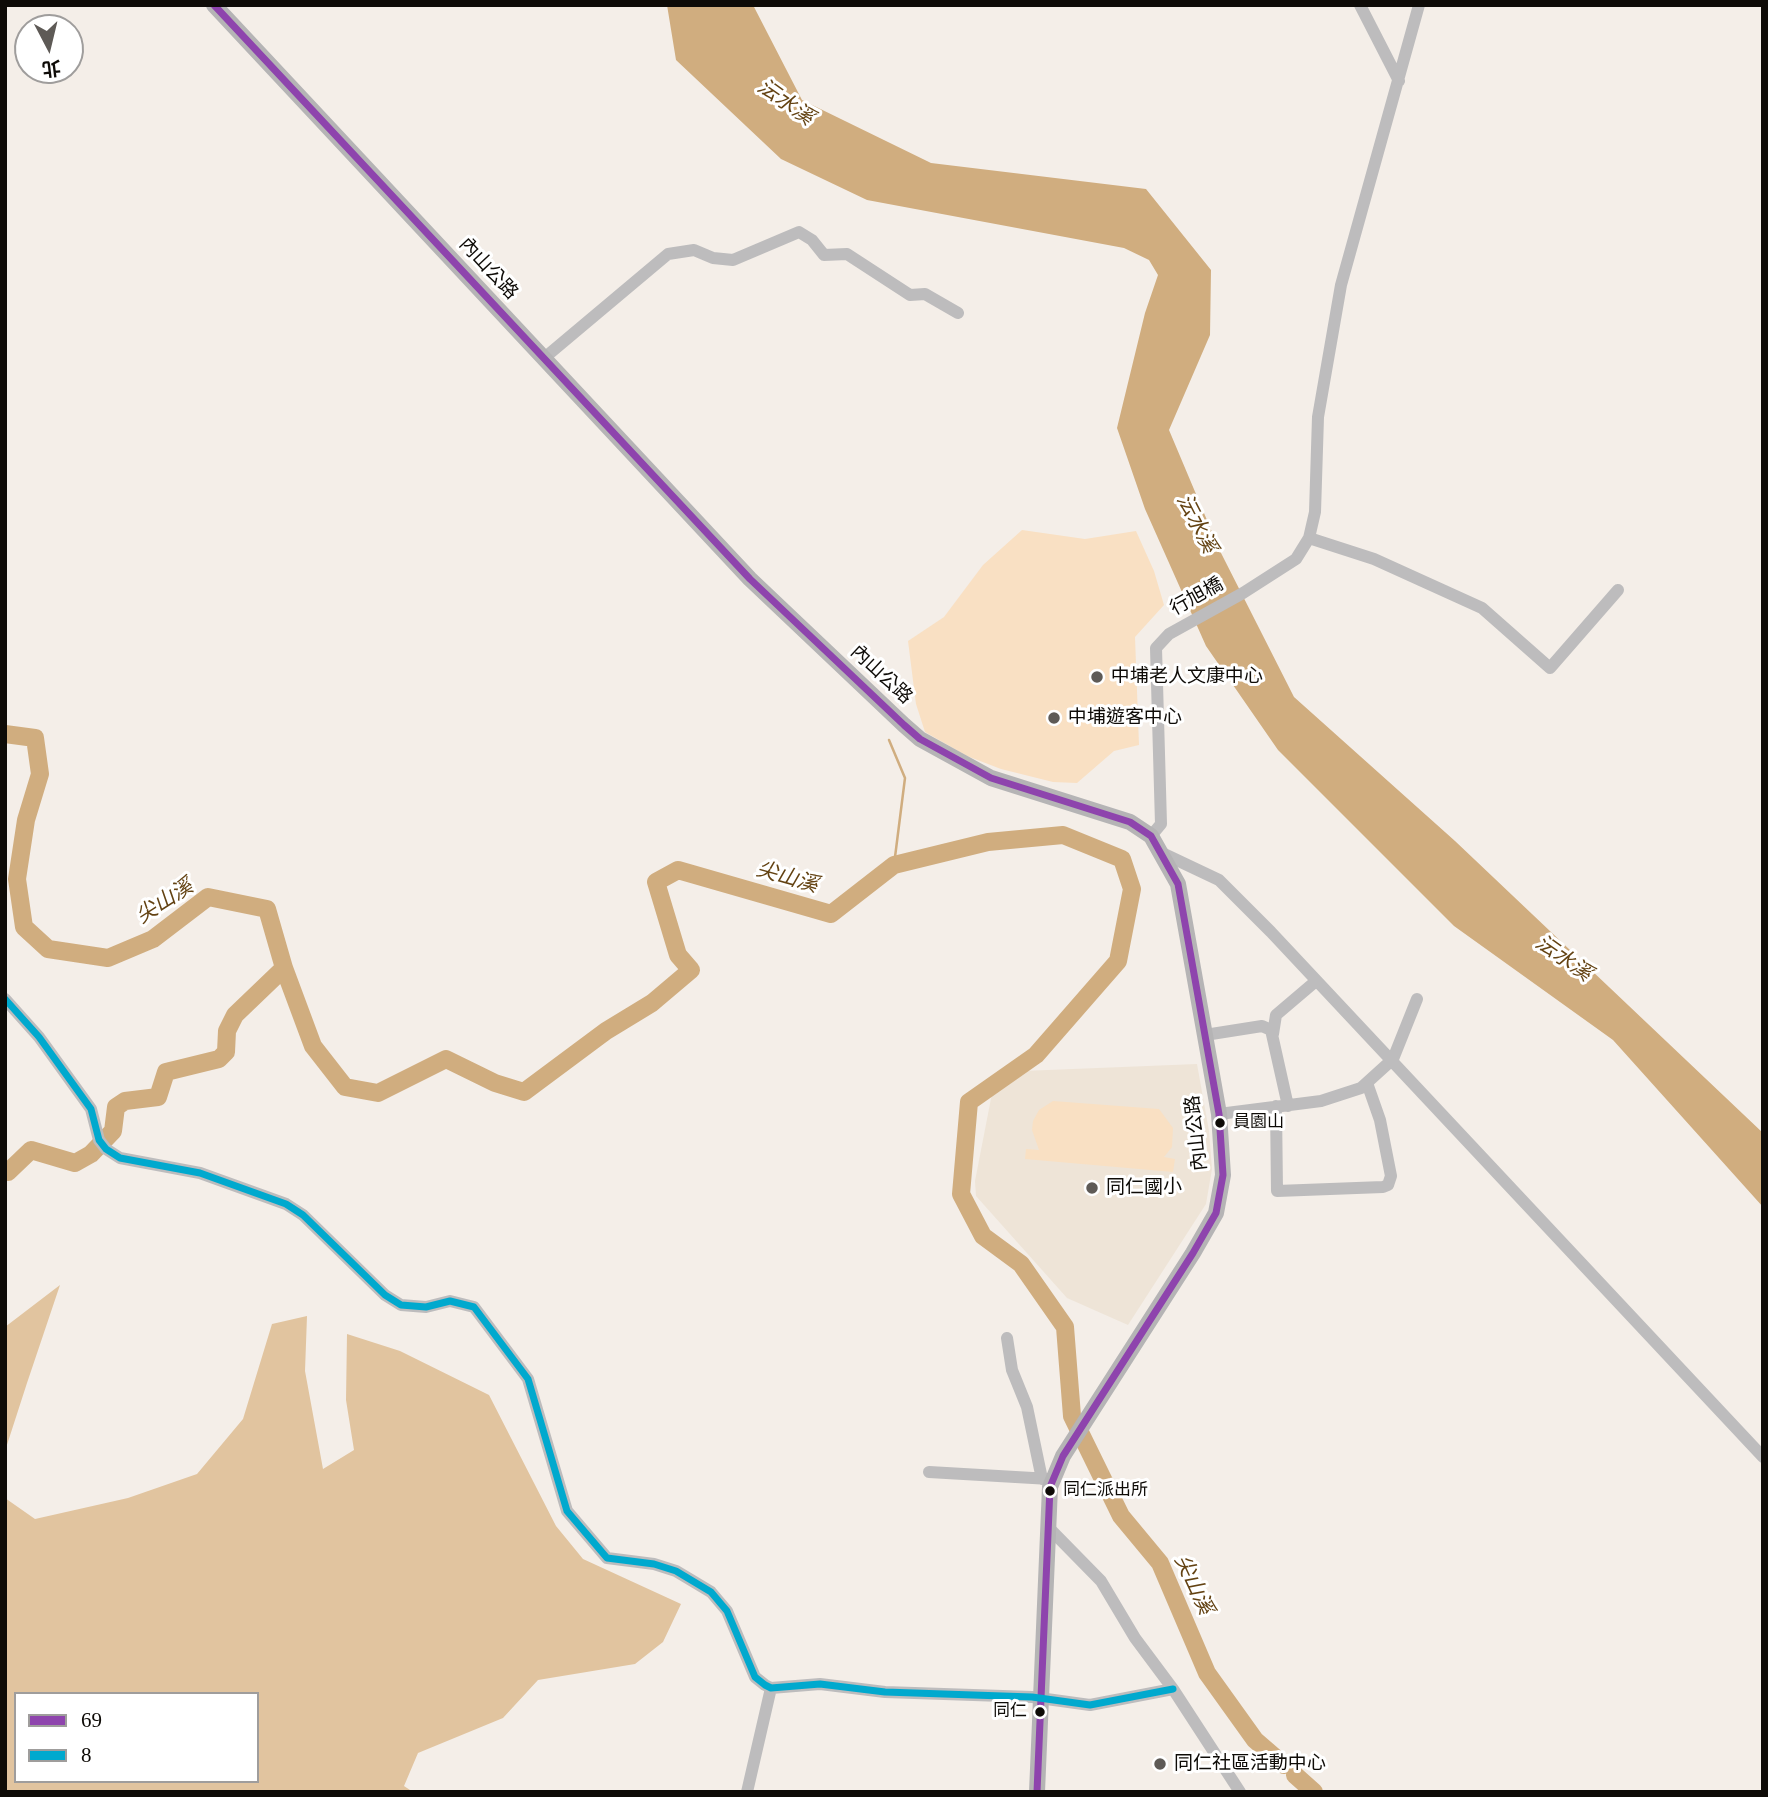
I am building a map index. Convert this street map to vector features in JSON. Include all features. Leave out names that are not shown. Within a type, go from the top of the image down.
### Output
[{"type":"main road","name":"內山公路","points":[[214,5],[750,579],[920,739],[991,778],[1117,817],[1151,836],[1162,853],[1178,884],[1219,1114],[1223,1175],[1216,1213],[1193,1254],[1047,1479]]},
{"type":"main road","points":[[1037,1792],[1048,1527],[1047,1479]]},
{"type":"street","points":[[1360,5],[1399,80]]},
{"type":"street","points":[[1419,5],[1341,285],[1318,417],[1315,512],[1308,538],[1374,559],[1482,608],[1550,668],[1618,590]]},
{"type":"street","points":[[543,359],[668,254],[694,250],[713,258],[733,260],[799,232],[812,240],[824,255],[847,254],[910,295],[925,294],[958,313]]},
{"type":"street","name":"行旭橋","points":[[1151,836],[1161,824],[1159,698],[1154,660],[1156,648],[1169,634],[1243,593],[1296,559],[1308,538]]},
{"type":"street","points":[[1162,853],[1219,880],[1393,1059],[1763,1457]]},
{"type":"street","points":[[1316,981],[1276,1015],[1273,1034],[1282,1106],[1277,1191],[1388,1185],[1391,1176],[1380,1120],[1367,1083]]},
{"type":"street","points":[[5,999],[39,1037],[91,1109],[102,1144],[120,1158],[200,1174],[286,1204],[303,1215],[385,1295],[401,1305],[413,1308],[462,1302],[474,1307],[528,1379],[567,1511],[581,1530],[607,1558],[654,1564],[676,1571],[711,1592],[727,1611],[755,1677],[771,1688],[820,1684],[885,1692],[952,1693],[1090,1705],[1173,1689]]},
{"type":"street","points":[[1219,1114],[1345,1096],[1367,1083],[1393,1059],[1418,999]]},
{"type":"street","points":[[1205,1035],[1262,1026],[1273,1034]]},
{"type":"street","points":[[929,1472],[1047,1479],[1027,1407],[1012,1370],[1007,1338]]},
{"type":"street","points":[[1048,1527],[1101,1581],[1135,1638],[1173,1689],[1240,1792]]},
{"type":"street","points":[[747,1792],[771,1688]]},
{"type":"shaded area","points":[[1022,530],[1085,539],[1136,531],[1154,571],[1164,605],[1135,637],[1139,745],[1114,751],[1077,783],[1053,782],[1001,769],[967,756],[925,732],[916,704],[908,641],[944,617],[983,565]]},
{"type":"shaded area","name":"同仁國小","points":[[1197,1064],[1209,1131],[1212,1169],[1206,1204],[1128,1325],[1067,1298],[976,1196],[975,1181],[994,1083],[1023,1071]]},
{"type":"shaded area","points":[[1053,1101],[1159,1109],[1173,1128],[1172,1147],[1164,1157],[1175,1159],[1173,1172],[1025,1159],[1026,1149],[1039,1150],[1032,1130],[1033,1121],[1039,1110]]},
{"type":"shaded area","points":[[60,1285],[27,1383],[5,1451],[5,1327]]},
{"type":"shaded area","points":[[307,1316],[305,1371],[323,1469],[354,1450],[346,1400],[347,1334],[400,1351],[489,1395],[556,1526],[583,1559],[681,1604],[663,1642],[635,1664],[538,1680],[503,1718],[418,1753],[404,1786],[413,1792],[5,1792],[5,1498],[35,1519],[128,1498],[197,1474],[243,1419],[272,1324]]},
{"type":"water","name":"沄水溪","points":[[667,5],[753,5],[802,100],[931,163],[1146,189],[1211,270],[1210,335],[1169,430],[1220,551],[1294,697],[1455,841],[1763,1133],[1763,1207],[1613,1040],[1454,926],[1278,750],[1206,646],[1145,509],[1117,428],[1145,313],[1158,275],[1149,260],[1124,248],[867,200],[781,159],[676,60]]},
{"type":"waterway","name":"尖山溪","points":[[5,734],[35,738],[40,774],[26,820],[17,879],[24,927],[48,949],[108,958],[153,939],[208,897],[267,909],[284,968],[313,1046],[345,1087],[378,1093],[446,1059],[495,1083],[524,1092],[606,1031],[652,1003],[691,970],[678,955],[656,882],[678,870],[831,914],[894,865],[988,842],[1063,835],[1122,859],[1132,889],[1118,961],[1036,1055],[969,1102],[961,1194],[983,1236],[1021,1264],[1065,1327],[1072,1416],[1121,1516],[1160,1563],[1207,1673],[1255,1740],[1284,1765]]},
{"type":"waterway","points":[[889,740],[905,778],[894,865]]},
{"type":"waterway","points":[[5,1169],[8,1172],[31,1150],[75,1163],[91,1154],[113,1131],[116,1107],[125,1101],[158,1097],[166,1072],[219,1059],[226,1052],[227,1031],[235,1015],[284,968]]},
{"type":"waterway","name":"尖山溪","points":[[1295,1775],[1314,1792]]},
{"type":"transit line","name":"69","points":[[214,5],[750,579],[904,725],[920,739],[991,778],[1130,822],[1151,836],[1178,884],[1219,1114],[1223,1175],[1216,1213],[1063,1456],[1050,1487],[1037,1792]]},
{"type":"transit line","name":"8","points":[[5,999],[39,1037],[91,1109],[99,1140],[106,1149],[120,1158],[200,1173],[286,1204],[303,1215],[385,1295],[401,1305],[426,1307],[450,1301],[474,1307],[528,1379],[567,1511],[607,1558],[654,1564],[676,1571],[711,1592],[727,1611],[755,1677],[765,1685],[771,1688],[820,1684],[885,1692],[1032,1697],[1090,1705],[1173,1689]]},
{"type":"place","name":"中埔老人文康中心","points":[[1097,677]]},
{"type":"place","name":"中埔遊客中心","points":[[1054,718]]},
{"type":"place","name":"員園山","points":[[1220,1123]]},
{"type":"place","name":"同仁國小","points":[[1092,1188]]},
{"type":"place","name":"同仁派出所","points":[[1050,1491]]},
{"type":"place","name":"同仁","points":[[1040,1712]]},
{"type":"place","name":"同仁社區活動中心","points":[[1160,1764]]}]
